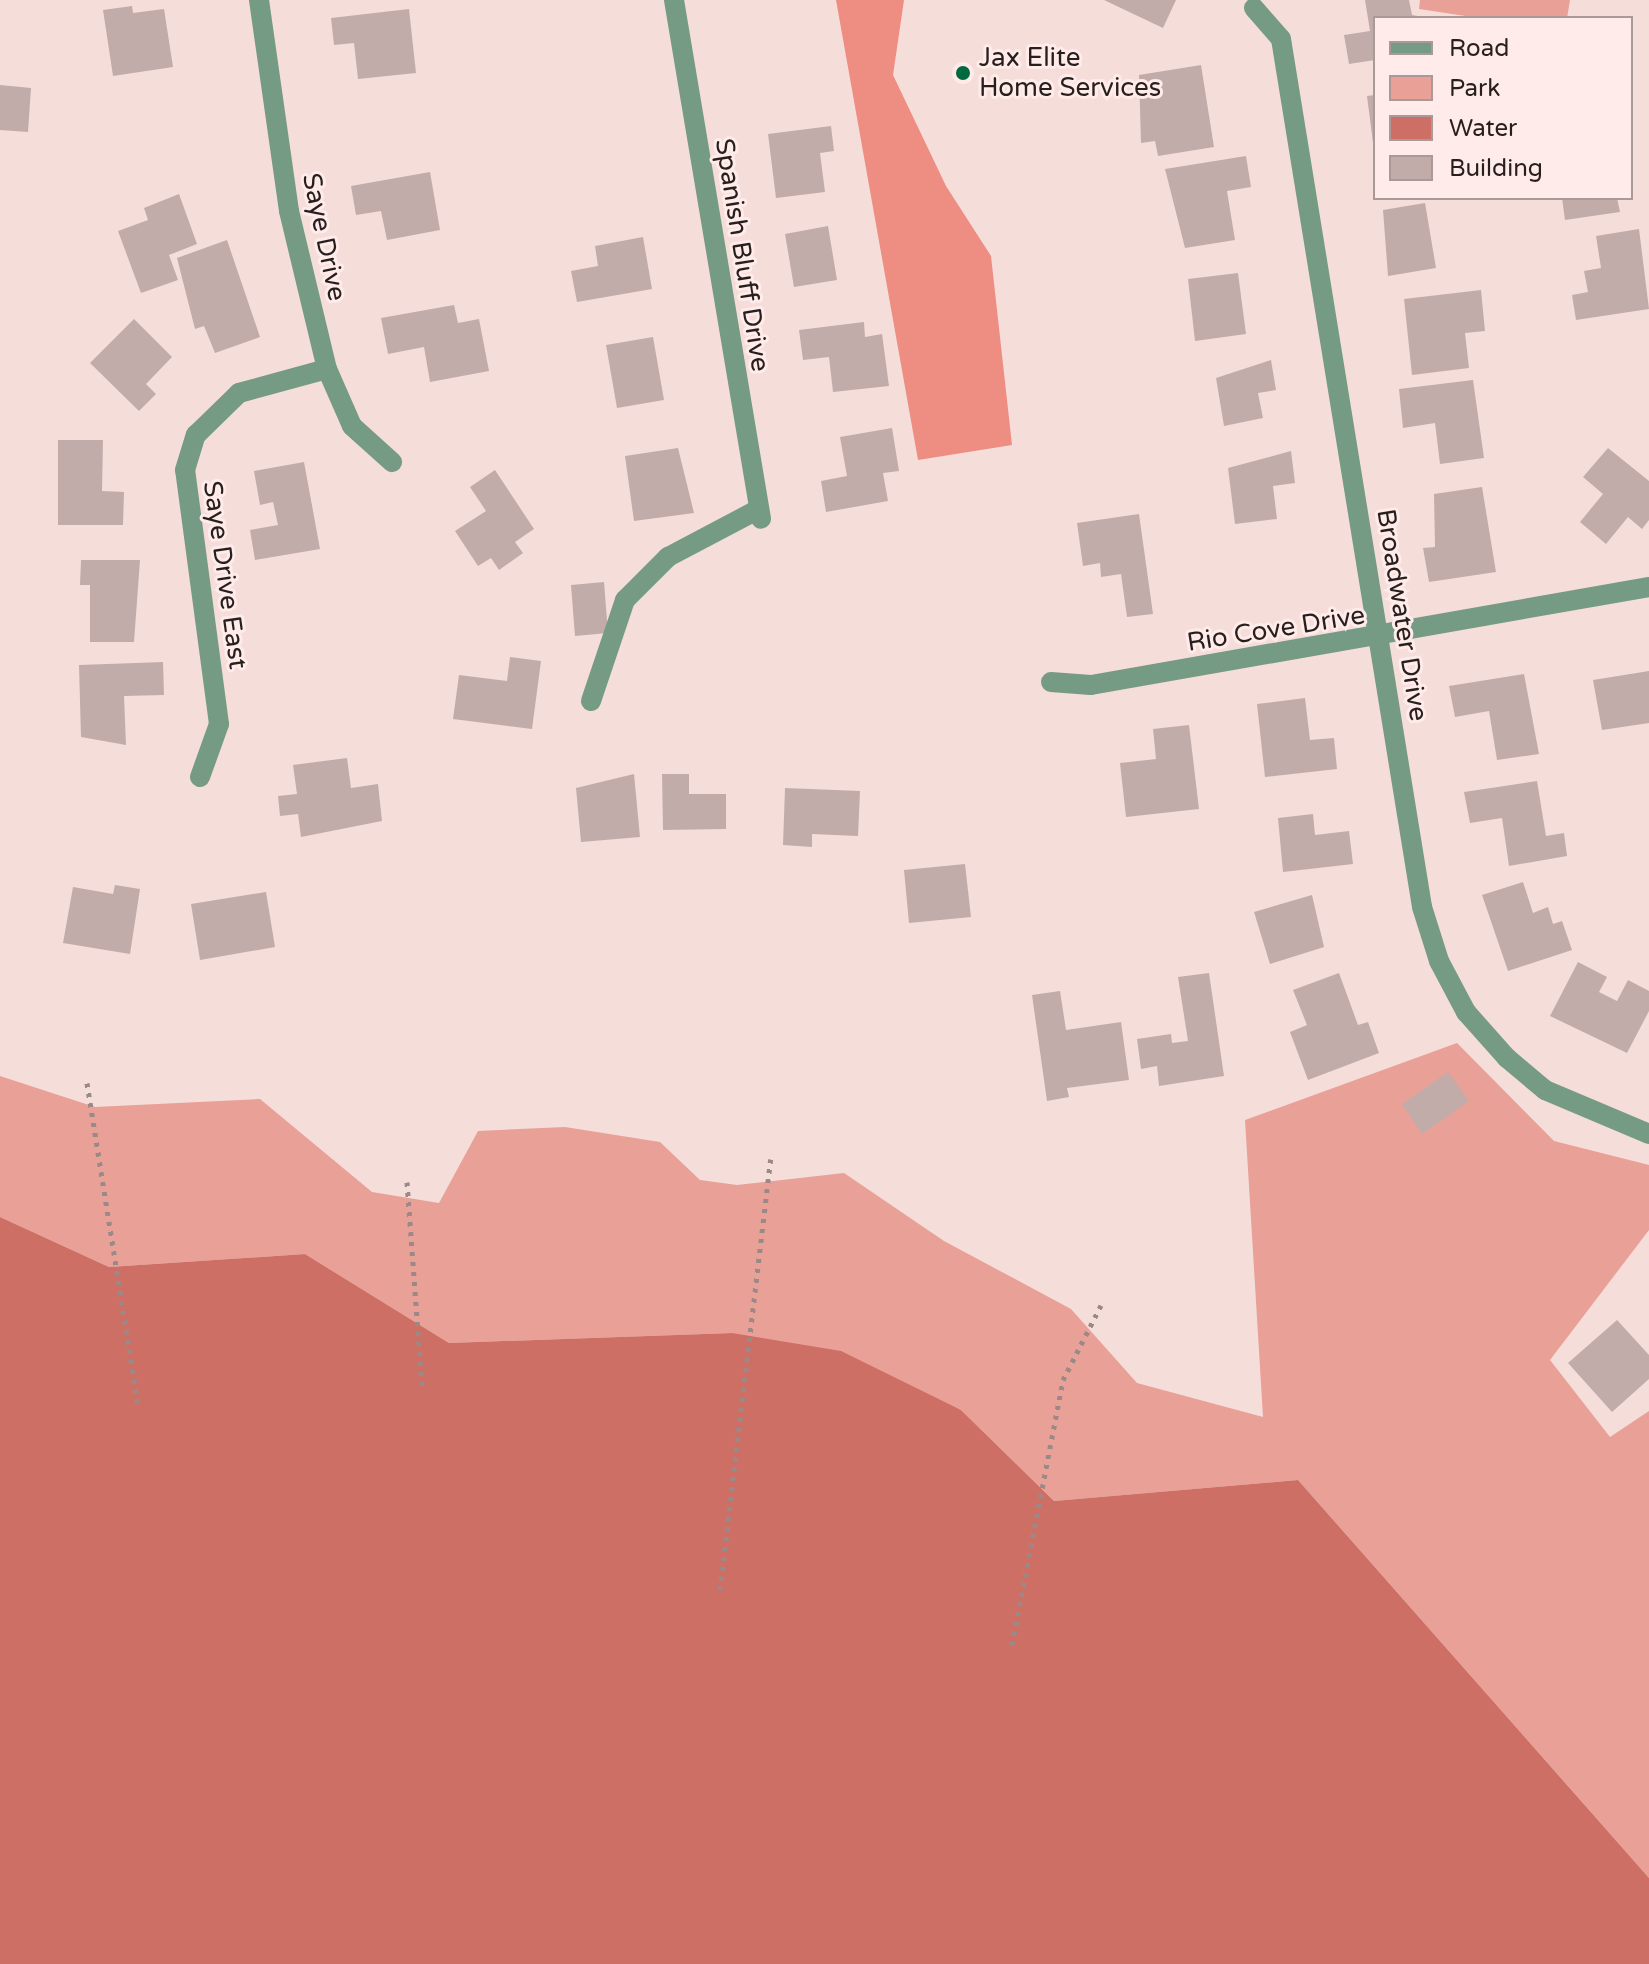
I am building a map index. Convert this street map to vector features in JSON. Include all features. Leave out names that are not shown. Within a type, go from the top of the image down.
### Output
[{"type":"street","name":"Saye Drive","points":[[259,0],[289,211],[327,369],[352,426],[392,462]]},
{"type":"street","name":"Spanish Bluff Drive","points":[[591,701],[625,600],[668,557],[760,514],[674,0]]},
{"type":"street","name":"Broadwater Drive","points":[[1254,8],[1281,39],[1381,638],[1422,907],[1466,1012],[1545,1090],[1649,1134]]},
{"type":"street","name":"Saye Drive East","points":[[200,777],[219,724],[185,470],[196,435],[239,393],[327,369]]},
{"type":"street","name":"Rio Cove Drive","points":[[1051,682],[1091,685],[1381,638],[1649,587]]},
{"type":"path","points":[[87,1083],[138,1405]]},
{"type":"path","points":[[720,1590],[771,1159]]},
{"type":"path","points":[[407,1182],[422,1387]]},
{"type":"path","points":[[1012,1645],[1063,1380],[1101,1305]]},
{"type":"green space","points":[[1420,0],[1570,0],[1567,16],[1466,16],[1419,9]]},
{"type":"green space","points":[[1457,1043],[1554,1141],[1649,1165],[1649,1230],[1550,1360],[1610,1437],[1649,1411],[1649,1878],[1298,1480],[1054,1501],[961,1410],[732,1333],[449,1343],[305,1254],[109,1267],[0,1217],[0,1076],[95,1107],[260,1099],[372,1192],[439,1203],[478,1131],[565,1127],[660,1142],[700,1180],[737,1185],[844,1173],[944,1241],[1071,1309],[1137,1383],[1263,1417],[1245,1120]]},
{"type":"shaded area","points":[[836,0],[904,0],[893,75],[946,186],[991,256],[1012,445],[918,460]]},
{"type":"water","points":[[0,1217],[109,1267],[305,1254],[449,1343],[732,1333],[841,1351],[961,1410],[1054,1501],[1298,1480],[1649,1878],[1649,1964],[0,1964]]},
{"type":"building","points":[[1104,0],[1176,0],[1163,28]]},
{"type":"building","points":[[1365,0],[1409,0],[1412,15],[1417,16],[1373,16],[1373,60],[1349,64],[1344,35],[1370,31]]},
{"type":"building","points":[[132,6],[133,13],[164,9],[173,67],[113,76],[103,10]]},
{"type":"building","points":[[409,9],[416,73],[358,79],[354,43],[334,45],[331,18]]},
{"type":"building","points":[[1201,65],[1214,147],[1158,156],[1155,141],[1141,143],[1139,75]]},
{"type":"building","points":[[0,85],[31,88],[28,132],[0,130]]},
{"type":"building","points":[[1373,95],[1373,143],[1367,96]]},
{"type":"building","points":[[831,126],[834,151],[820,153],[825,192],[776,198],[768,134]]},
{"type":"building","points":[[1246,156],[1251,187],[1227,191],[1235,240],[1185,248],[1165,169]]},
{"type":"building","points":[[430,172],[440,230],[387,240],[381,211],[356,215],[351,186]]},
{"type":"building","points":[[179,194],[197,244],[169,255],[178,280],[141,293],[118,231],[148,220],[144,208]]},
{"type":"building","points":[[1562,200],[1617,200],[1620,212],[1565,220]]},
{"type":"building","points":[[1425,203],[1436,268],[1388,276],[1383,210]]},
{"type":"building","points":[[828,226],[837,280],[794,287],[785,234]]},
{"type":"building","points":[[1639,229],[1649,309],[1576,320],[1572,295],[1588,292],[1584,271],[1601,268],[1596,236]]},
{"type":"building","points":[[643,237],[652,289],[577,302],[571,271],[598,266],[595,246]]},
{"type":"building","points":[[227,240],[260,337],[215,353],[204,326],[195,329],[177,258]]},
{"type":"building","points":[[1238,273],[1246,334],[1195,341],[1188,279]]},
{"type":"building","points":[[1481,290],[1485,331],[1465,333],[1469,368],[1412,375],[1404,299]]},
{"type":"building","points":[[454,305],[458,323],[479,319],[489,371],[430,382],[424,347],[388,354],[381,318]]},
{"type":"building","points":[[134,319],[172,357],[146,384],[156,394],[139,411],[90,363]]},
{"type":"building","points":[[864,322],[865,337],[882,334],[889,386],[833,392],[829,357],[803,360],[799,330]]},
{"type":"building","points":[[653,337],[664,400],[617,408],[606,345]]},
{"type":"building","points":[[1271,360],[1276,390],[1258,393],[1263,418],[1224,426],[1216,378]]},
{"type":"building","points":[[1473,380],[1484,458],[1440,464],[1435,423],[1403,428],[1399,389]]},
{"type":"building","points":[[892,428],[899,471],[883,473],[888,501],[826,512],[821,481],[847,476],[840,437]]},
{"type":"building","points":[[58,440],[103,440],[102,491],[124,492],[123,525],[58,525]]},
{"type":"building","points":[[678,448],[694,513],[634,521],[625,456]]},
{"type":"building","points":[[1608,448],[1649,481],[1649,520],[1642,529],[1628,517],[1606,544],[1580,522],[1603,494],[1583,477]]},
{"type":"building","points":[[1291,451],[1295,483],[1273,486],[1277,519],[1235,524],[1228,468]]},
{"type":"building","points":[[304,462],[320,549],[255,560],[250,530],[278,525],[273,502],[260,505],[254,471]]},
{"type":"building","points":[[495,470],[534,529],[515,542],[523,553],[499,570],[491,558],[478,566],[455,531],[486,511],[470,487]]},
{"type":"building","points":[[1482,487],[1496,572],[1429,582],[1423,548],[1435,547],[1434,494]]},
{"type":"building","points":[[1139,514],[1153,614],[1127,617],[1121,574],[1101,577],[1100,563],[1083,566],[1077,523]]},
{"type":"building","points":[[81,560],[140,560],[134,642],[90,642],[90,585],[80,585]]},
{"type":"building","points":[[604,582],[608,633],[575,636],[571,585]]},
{"type":"building","points":[[510,657],[541,661],[532,729],[453,719],[459,675],[507,681]]},
{"type":"building","points":[[163,662],[164,695],[124,696],[126,745],[81,737],[79,665]]},
{"type":"building","points":[[1649,671],[1649,723],[1602,730],[1593,680]]},
{"type":"building","points":[[1524,674],[1539,754],[1497,760],[1489,711],[1455,717],[1449,686]]},
{"type":"building","points":[[1305,698],[1310,740],[1334,738],[1337,769],[1265,777],[1257,704]]},
{"type":"building","points":[[1189,725],[1199,809],[1126,817],[1120,763],[1156,759],[1153,729]]},
{"type":"building","points":[[347,758],[351,788],[378,784],[382,821],[301,837],[298,814],[280,816],[278,796],[297,794],[293,765]]},
{"type":"building","points":[[634,774],[640,837],[581,842],[576,788]]},
{"type":"building","points":[[662,774],[689,774],[689,794],[726,794],[726,829],[663,830]]},
{"type":"building","points":[[1537,781],[1546,836],[1564,833],[1567,856],[1509,866],[1502,818],[1470,823],[1464,792]]},
{"type":"building","points":[[785,788],[860,791],[858,836],[812,834],[812,847],[783,845]]},
{"type":"building","points":[[1313,814],[1315,835],[1349,831],[1353,864],[1283,872],[1278,818]]},
{"type":"building","points":[[965,864],[971,917],[909,923],[904,870]]},
{"type":"building","points":[[1523,882],[1533,913],[1548,907],[1553,924],[1562,921],[1572,950],[1508,971],[1482,895]]},
{"type":"building","points":[[115,885],[140,889],[130,954],[63,943],[73,887],[113,894]]},
{"type":"building","points":[[266,892],[275,947],[200,960],[191,904]]},
{"type":"building","points":[[1312,895],[1324,947],[1270,964],[1254,912]]},
{"type":"building","points":[[1578,962],[1607,977],[1599,992],[1617,1001],[1628,980],[1649,991],[1649,1011],[1627,1053],[1550,1016]]},
{"type":"building","points":[[1209,973],[1224,1076],[1159,1086],[1157,1066],[1141,1069],[1137,1039],[1171,1034],[1172,1043],[1188,1041],[1178,977]]},
{"type":"building","points":[[1339,973],[1358,1025],[1368,1022],[1379,1053],[1308,1080],[1290,1032],[1307,1025],[1293,990]]},
{"type":"building","points":[[1060,991],[1066,1030],[1121,1022],[1129,1080],[1067,1088],[1069,1097],[1047,1101],[1032,995]]},
{"type":"building","points":[[1448,1072],[1469,1101],[1422,1134],[1402,1104]]},
{"type":"building","points":[[1617,1320],[1649,1355],[1649,1379],[1612,1412],[1568,1363]]},
{"type":"place","name":"Jax Elite Home Services","points":[[963,73]]}]
